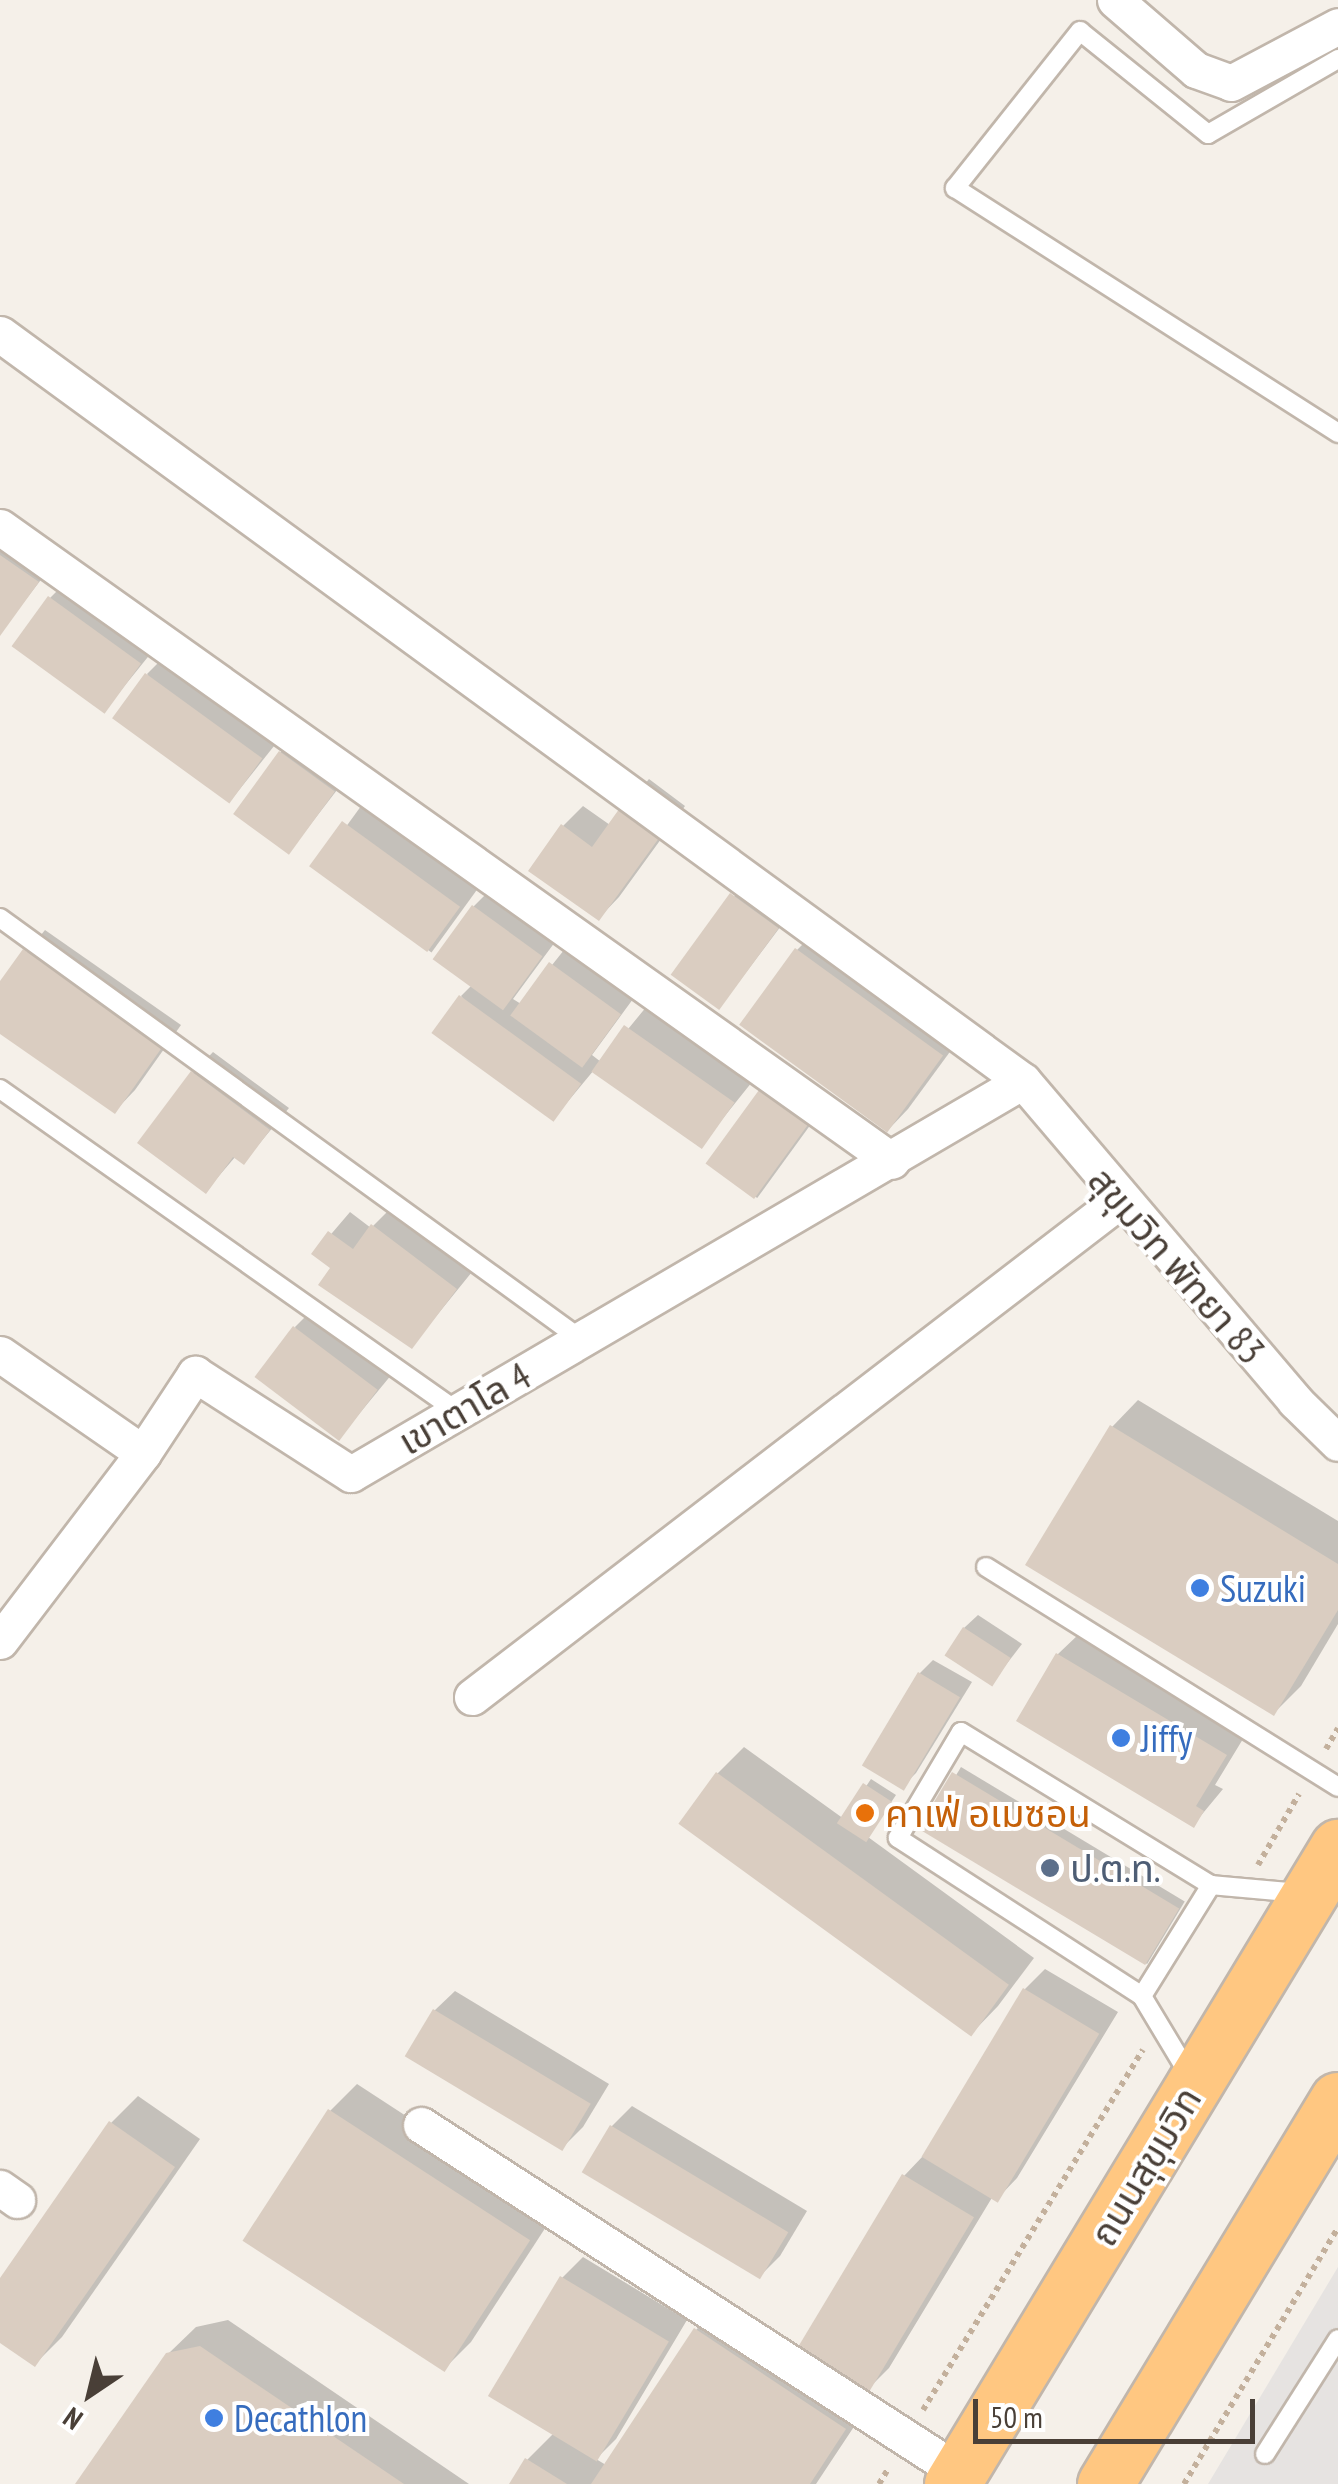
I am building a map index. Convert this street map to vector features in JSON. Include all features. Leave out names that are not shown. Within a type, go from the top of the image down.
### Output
[{"type":"highway","name":"ถนนสุขุมวิท","points":[[955,2478],[1338,1847]]},
{"type":"highway","points":[[1105,2484],[1338,2100]]},
{"type":"street","points":[[1115,0],[1196,70],[1231,82],[1338,26]]},
{"type":"street","name":"สุขุมวิท พัทยา 83","points":[[0,334],[1022,1081],[1295,1402],[1338,1442]]},
{"type":"street","points":[[0,527],[892,1161]]},
{"type":"street","name":"เขาตาโล 4","points":[[7,1619],[143,1453],[194,1374],[350,1474],[892,1161],[1022,1081]]},
{"type":"street","points":[[472,1697],[1120,1200]]},
{"type":"street","points":[[0,1354],[143,1453]]},
{"type":"street","points":[[421,2125],[906,2438],[955,2478]]},
{"type":"lane","points":[[1338,59],[1208,134],[1080,31],[955,188],[1338,432]]},
{"type":"lane","points":[[0,918],[582,1340]]},
{"type":"lane","points":[[0,1089],[458,1412]]},
{"type":"lane","points":[[986,1567],[1338,1787]]},
{"type":"lane","points":[[1194,2084],[1142,1996],[898,1838],[961,1732],[1211,1886],[1310,1893]]},
{"type":"lane","points":[[1142,1996],[1211,1886]]},
{"type":"lane","points":[[1265,2454],[1338,2339]]},
{"type":"path","points":[[1244,1888],[1338,1728]]},
{"type":"path","points":[[879,2484],[1160,2021]]},
{"type":"path","points":[[1184,2484],[1338,2228]]},
{"type":"shaded area","points":[[1338,2267],[1338,2484],[1208,2484]]},
{"type":"building","points":[[0,555],[39,582],[0,636]]},
{"type":"building","points":[[48,596],[141,664],[105,714],[12,646]]},
{"type":"building","points":[[145,673],[262,758],[229,804],[112,718]]},
{"type":"building","points":[[279,751],[335,792],[289,855],[233,814]]},
{"type":"building","points":[[627,798],[667,827],[599,921],[528,871],[561,824],[592,847]]},
{"type":"building","points":[[342,821],[460,907],[427,952],[309,866]]},
{"type":"building","points":[[730,893],[779,928],[719,1010],[671,975]]},
{"type":"building","points":[[472,905],[542,956],[503,1010],[433,959]]},
{"type":"building","points":[[795,948],[943,1056],[887,1132],[739,1025]]},
{"type":"building","points":[[23,949],[163,1046],[115,1114],[0,1034],[0,981]]},
{"type":"building","points":[[549,962],[621,1014],[582,1068],[510,1015]]},
{"type":"building","points":[[459,995],[581,1084],[554,1122],[431,1033]]},
{"type":"building","points":[[624,1025],[735,1102],[702,1149],[591,1072]]},
{"type":"building","points":[[191,1071],[270,1130],[244,1165],[233,1157],[206,1194],[137,1143]]},
{"type":"building","points":[[759,1090],[808,1125],[754,1199],[706,1164]]},
{"type":"building","points":[[371,1224],[457,1289],[412,1349],[318,1285],[330,1268],[311,1254],[328,1231],[353,1249]]},
{"type":"building","points":[[293,1326],[378,1390],[339,1441],[254,1377]]},
{"type":"building","name":"Suzuki","points":[[1110,1425],[1338,1564],[1338,1610],[1274,1716],[1025,1565]]},
{"type":"building","points":[[963,1627],[1011,1658],[992,1687],[944,1656]]},
{"type":"building","name":"Jiffy","points":[[1056,1653],[1227,1755],[1196,1806],[1204,1811],[1194,1828],[1016,1721]]},
{"type":"building","points":[[918,1672],[960,1697],[904,1791],[862,1765]]},
{"type":"building","points":[[716,1772],[1009,1985],[971,2037],[678,1824]]},
{"type":"building","name":"ป.ต.ท.","points":[[952,1772],[1179,1908],[1145,1965],[918,1829]]},
{"type":"building","name":"คาเฟ่ อเมซอน","points":[[863,1783],[892,1802],[866,1842],[837,1823]]},
{"type":"building","points":[[1023,1988],[1099,2034],[998,2203],[922,2157]]},
{"type":"building","points":[[433,2009],[591,2104],[562,2151],[405,2056]]},
{"type":"building","points":[[328,2109],[530,2240],[445,2372],[242,2241]]},
{"type":"building","points":[[109,2121],[175,2167],[35,2367],[0,2343],[0,2278]]},
{"type":"building","points":[[610,2125],[788,2232],[760,2279],[582,2172]]},
{"type":"building","points":[[902,2174],[974,2217],[869,2391],[797,2348]]},
{"type":"building","points":[[560,2276],[669,2341],[597,2461],[488,2396]]},
{"type":"building","points":[[694,2328],[846,2429],[810,2484],[591,2484]]},
{"type":"building","name":"Decathlon","points":[[200,2346],[404,2484],[75,2484],[166,2353]]},
{"type":"building","points":[[525,2458],[567,2484],[509,2484]]},
{"type":"place","name":"Suzuki","points":[[1200,1588]]},
{"type":"place","name":"Jiffy","points":[[1121,1738]]},
{"type":"place","name":"คาเฟ่ อเมซอน","points":[[865,1813]]},
{"type":"place","name":"ป.ต.ท.","points":[[1050,1868]]},
{"type":"place","name":"Decathlon","points":[[214,2418]]}]
